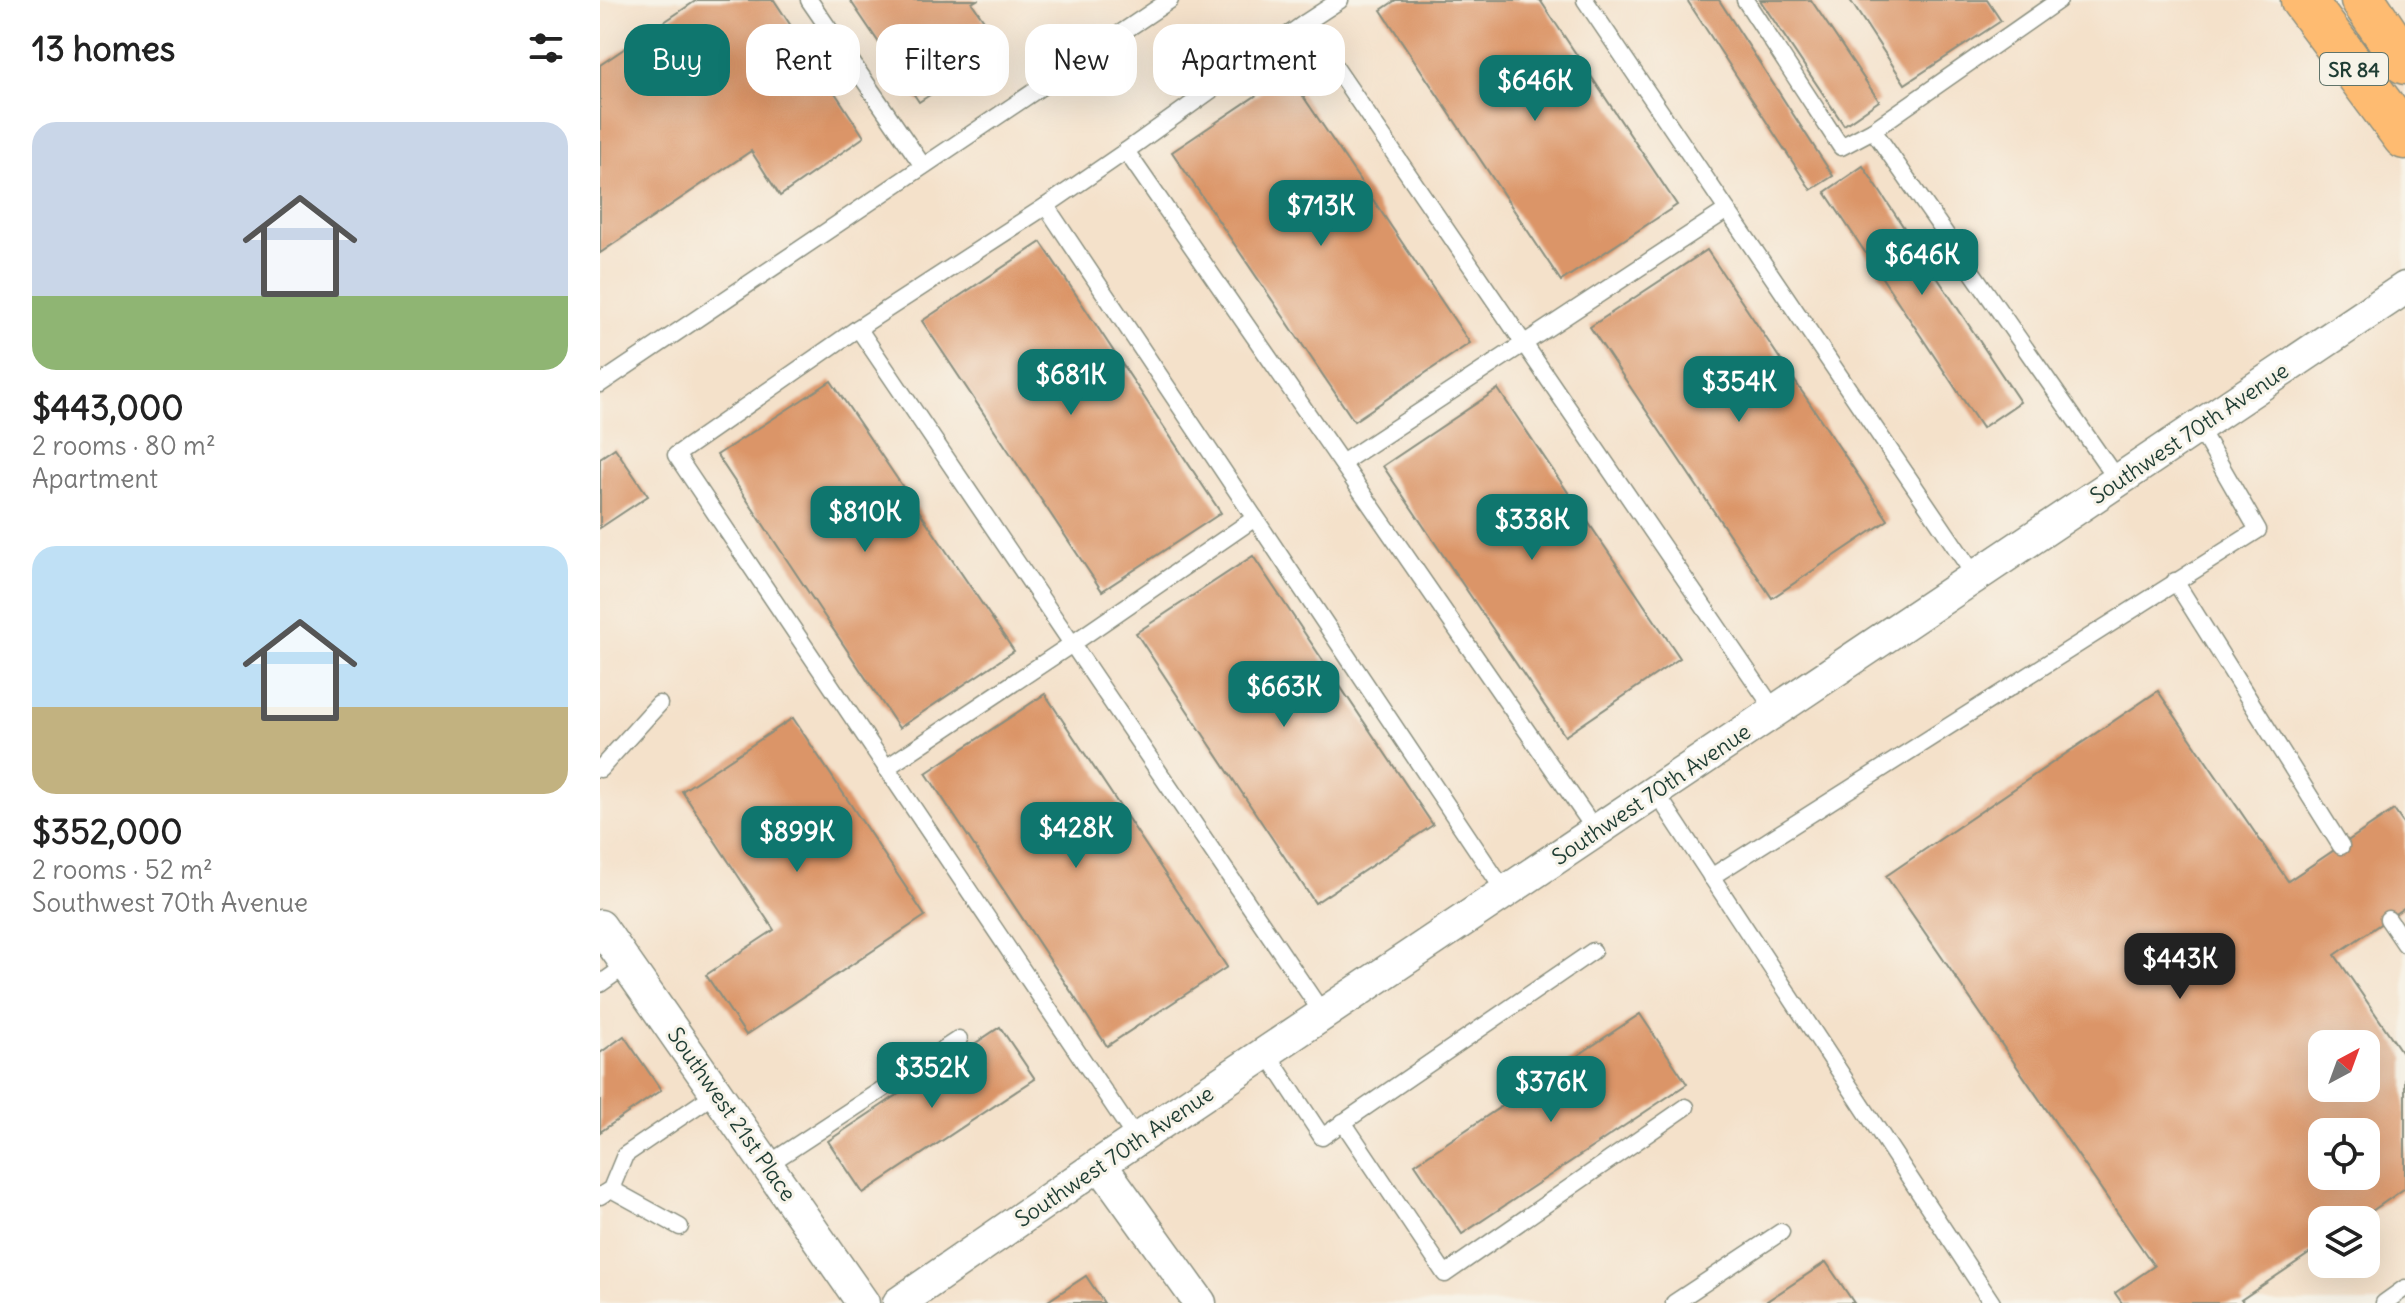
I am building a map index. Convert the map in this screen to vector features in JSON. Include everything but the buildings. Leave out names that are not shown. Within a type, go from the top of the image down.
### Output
[{"type":"main road","name":"SR 84","points":[[2303,0],[2405,137]]},
{"type":"main road","points":[[2363,0],[2405,62]]},
{"type":"street","name":"Southwest 70th Avenue","points":[[899,1303],[1136,1139],[2405,288]]},
{"type":"street","name":"Southwest 21st Place","points":[[600,926],[863,1303]]},
{"type":"street","points":[[1100,1164],[1200,1303]]},
{"type":"lane","points":[[809,0],[923,166]]},
{"type":"lane","points":[[600,384],[1170,0]]},
{"type":"lane","points":[[1136,1139],[676,455],[858,328],[1046,206],[1340,0]]},
{"type":"lane","points":[[1585,0],[1975,576]]},
{"type":"lane","points":[[1745,0],[1841,147],[1873,130],[2059,0]]},
{"type":"lane","points":[[1305,23],[1775,711]]},
{"type":"lane","points":[[1873,130],[2118,481]]},
{"type":"lane","points":[[1126,151],[1596,831]]},
{"type":"lane","points":[[1046,206],[1505,892]]},
{"type":"lane","points":[[1342,463],[1727,210]]},
{"type":"lane","points":[[858,328],[1323,1014]]},
{"type":"lane","points":[[1711,877],[2258,530],[2198,426]]},
{"type":"lane","points":[[886,768],[1255,518]]},
{"type":"lane","points":[[2175,581],[2341,846]]},
{"type":"lane","points":[[600,769],[659,704]]},
{"type":"lane","points":[[1655,791],[1992,1303]]},
{"type":"lane","points":[[2388,919],[2405,944]]},
{"type":"lane","points":[[1266,1052],[1322,1137],[1593,951]]},
{"type":"lane","points":[[600,984],[627,965]]},
{"type":"lane","points":[[767,1165],[959,1039]]},
{"type":"lane","points":[[680,1227],[606,1192],[625,1155],[716,1093]]},
{"type":"lane","points":[[1343,1122],[1445,1274],[1686,1107]]},
{"type":"lane","points":[[1674,1303],[1781,1232]]},
{"type":"lane","points":[[2384,1303],[2405,1288]]}]
